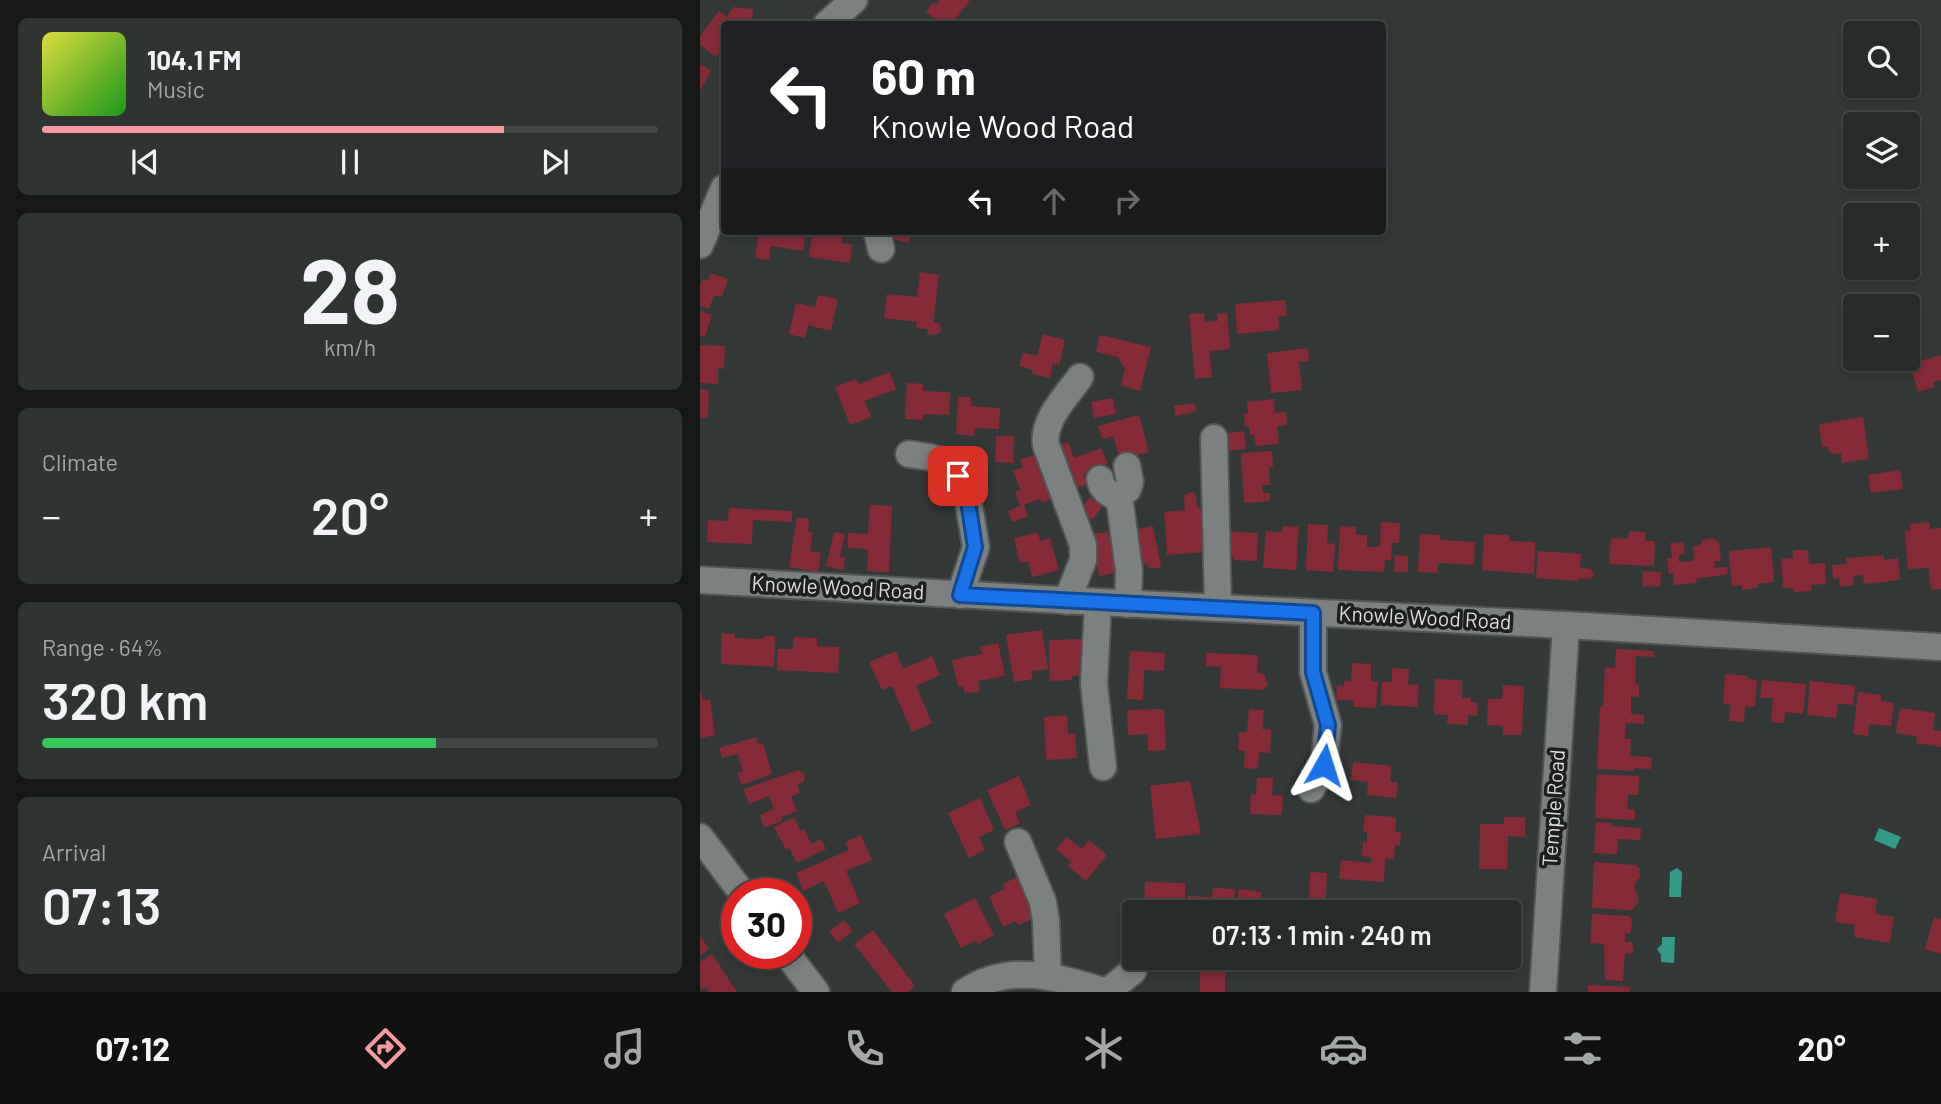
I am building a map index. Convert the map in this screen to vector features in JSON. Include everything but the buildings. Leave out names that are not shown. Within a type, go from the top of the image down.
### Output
[{"type":"street","points":[[830,21],[854,0]]},
{"type":"street","points":[[700,245],[721,195]]},
{"type":"street","points":[[1067,601],[1083,560],[1083,545],[1044,435],[1049,422],[1080,377]]},
{"type":"street","points":[[1214,439],[1218,608]]},
{"type":"street","points":[[909,454],[950,464],[966,488],[975,547],[960,595]]},
{"type":"street","points":[[1127,466],[1130,482],[1128,489],[1109,487],[1129,570],[1128,604]]},
{"type":"street","name":"Knowle Wood Road","points":[[700,580],[1941,647]]},
{"type":"street","points":[[1098,602],[1094,684],[1102,767]]},
{"type":"street","points":[[1311,789],[1324,765],[1328,725],[1313,672],[1313,613]]},
{"type":"street","name":"Temple Road","points":[[1543,992],[1566,625]]},
{"type":"street","points":[[700,837],[731,878]]},
{"type":"street","points":[[1018,842],[1043,902],[1048,977]]},
{"type":"street","points":[[798,969],[816,992]]},
{"type":"street","points":[[965,992],[1003,975],[1024,973],[1069,980],[1107,992],[1133,971]]},
{"type":"shaded area","points":[[1879,828],[1901,837],[1895,849],[1874,840]]},
{"type":"shaded area","points":[[1677,868],[1682,872],[1681,897],[1669,897],[1670,872]]},
{"type":"shaded area","points":[[1662,937],[1675,937],[1674,963],[1661,962],[1657,949],[1662,944]]},
{"type":"route","points":[[958,476],[966,488],[975,547],[960,595],[1313,613],[1313,672],[1328,725],[1324,765]]}]
